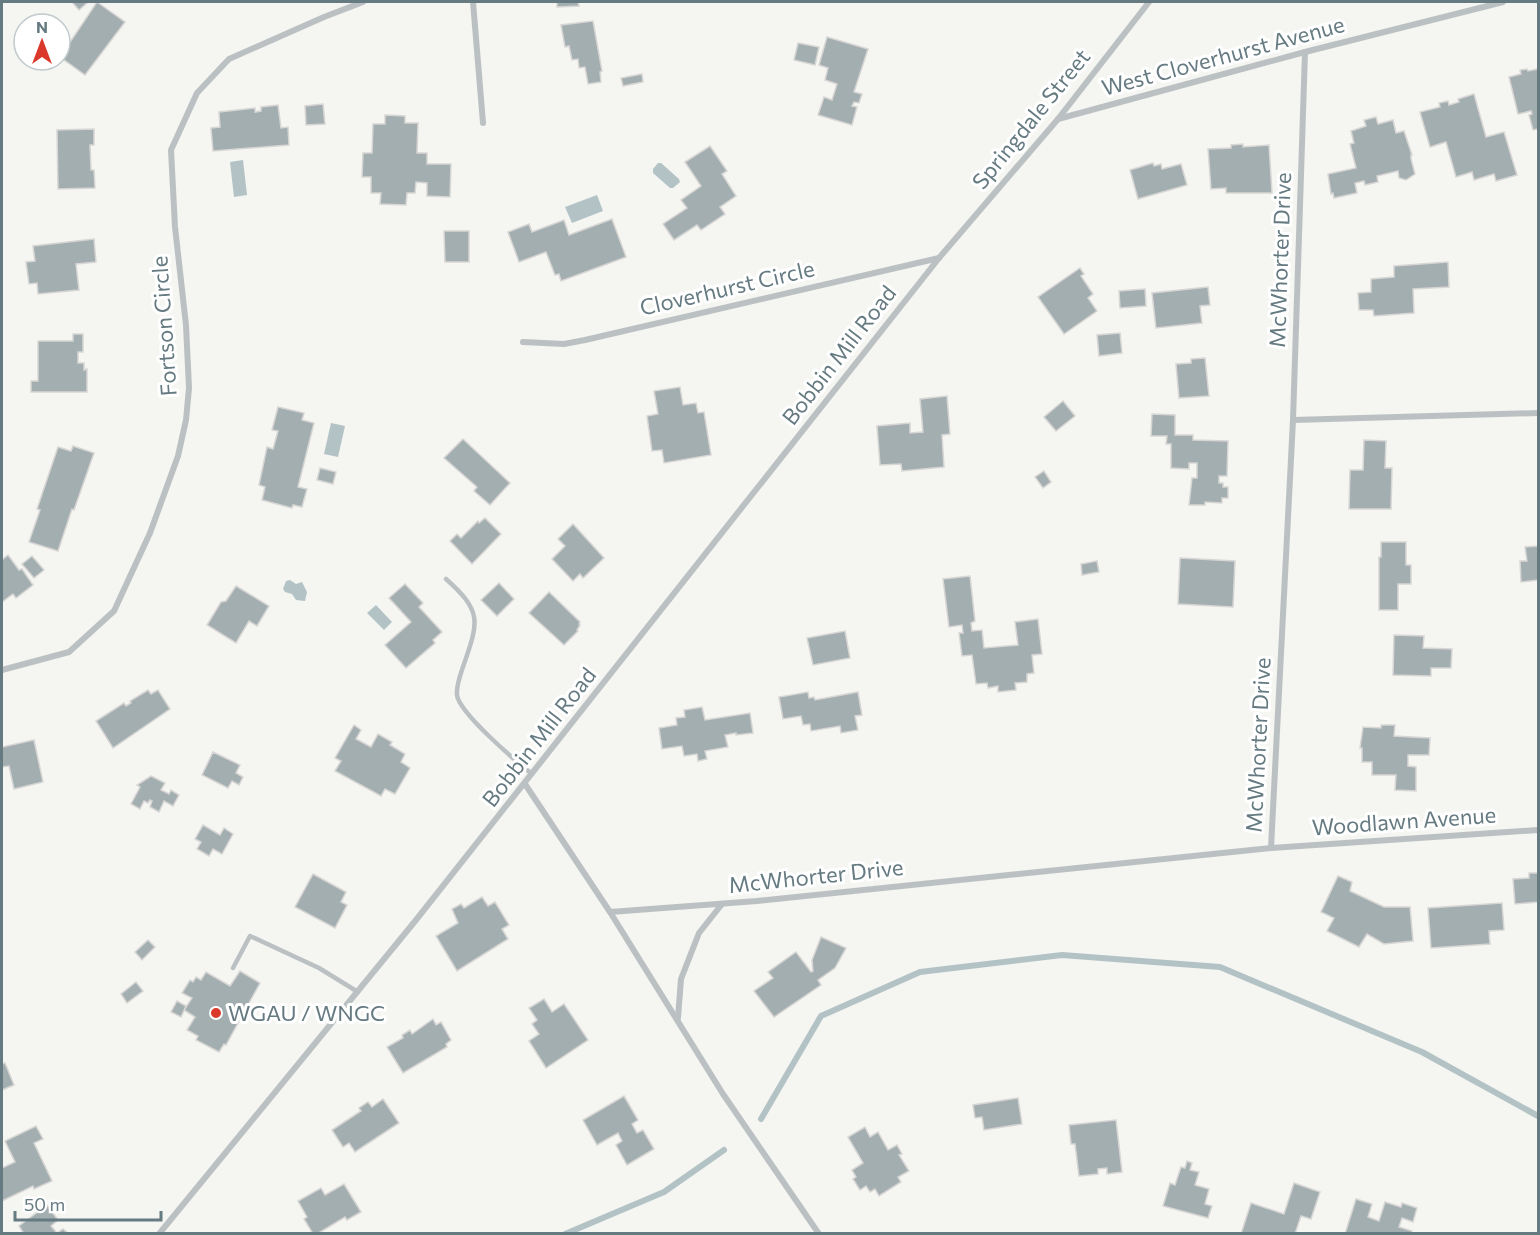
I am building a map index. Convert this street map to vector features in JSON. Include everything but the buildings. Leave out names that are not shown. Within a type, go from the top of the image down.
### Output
[{"type":"street","name":"Fortson Circle","points":[[2,670],[69,652],[114,611],[150,533],[178,456],[186,420],[189,388],[186,325],[175,228],[171,150],[197,93],[229,59],[363,2]]},
{"type":"street","points":[[473,2],[483,123]]},
{"type":"street","name":"Springdale Street","points":[[939,258],[1058,119],[1149,2]]},
{"type":"street","name":"West Cloverhurst Avenue","points":[[1058,119],[1305,52],[1503,2]]},
{"type":"street","name":"McWhorter Drive","points":[[610,912],[722,904],[1271,848],[1293,420],[1305,52]]},
{"type":"street","name":"Cloverhurst Circle","points":[[523,342],[564,344],[585,340],[939,258]]},
{"type":"street","name":"Bobbin Mill Road","points":[[159,1233],[358,992],[525,784],[939,258]]},
{"type":"street","points":[[1293,420],[1539,413]]},
{"type":"street","points":[[525,784],[610,912],[723,1094],[819,1233]]},
{"type":"street","name":"Woodlawn Avenue","points":[[1271,848],[1539,830]]},
{"type":"street","points":[[678,1019],[681,979],[699,933],[722,904]]},
{"type":"lane","points":[[446,579],[465,596],[475,612],[474,630],[460,674],[457,696],[462,709],[508,756],[532,774]]},
{"type":"lane","points":[[233,968],[250,936],[319,968],[358,992]]},
{"type":"shaded area","points":[[243,160],[247,195],[234,197],[230,162]]},
{"type":"shaded area","points":[[658,163],[661,163],[679,179],[680,182],[673,188],[653,173]]},
{"type":"shaded area","points":[[597,195],[603,211],[572,223],[565,207]]},
{"type":"shaded area","points":[[331,423],[345,426],[338,457],[324,454]]},
{"type":"shaded area","points":[[290,580],[296,584],[302,582],[307,592],[305,601],[296,600],[292,594],[285,592],[283,589],[286,581]]},
{"type":"shaded area","points":[[376,605],[392,622],[384,630],[367,613]]},
{"type":"waterway","points":[[761,1119],[821,1016],[920,972],[1062,955],[1220,967],[1422,1052],[1538,1116]]},
{"type":"waterway","points":[[565,1234],[664,1192],[724,1150]]},
{"type":"place","name":"WGAU / WNGC","points":[[216,1013]]}]
